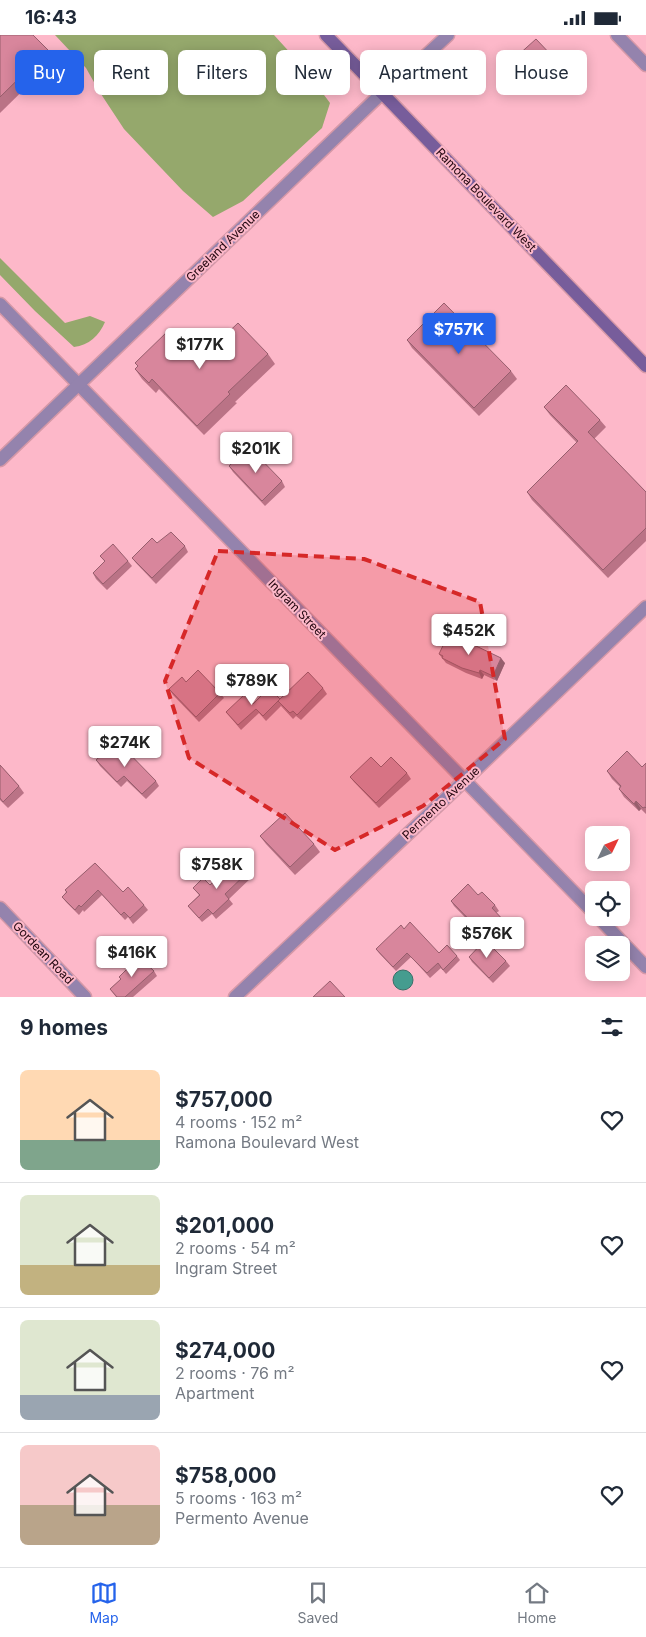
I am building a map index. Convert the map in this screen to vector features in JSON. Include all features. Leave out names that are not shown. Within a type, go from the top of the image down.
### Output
[{"type":"street","name":"Ramona Boulevard West","points":[[326,35],[360,70]]},
{"type":"street","name":"Greeland Avenue","points":[[432,50],[448,35]]},
{"type":"street","points":[[617,35],[646,65]]},
{"type":"street","name":"Greeland Avenue","points":[[0,460],[380,95]]},
{"type":"street","name":"Ramona Boulevard West","points":[[384,95],[646,366]]},
{"type":"street","name":"Ingram Street","points":[[0,304],[585,904]]},
{"type":"street","name":"Permento Avenue","points":[[235,997],[646,607]]},
{"type":"street","name":"Gordean Road","points":[[0,908],[85,997]]},
{"type":"street","points":[[607,926],[646,967]]},
{"type":"highlighted area","points":[[218,551],[364,559],[480,602],[505,739],[423,806],[335,850],[189,758],[165,681]]},
{"type":"shaded area","points":[[55,35],[274,35],[288,50],[276,50],[276,95],[324,95],[330,103],[322,128],[243,201],[213,217],[183,191],[124,129],[102,95],[168,95],[168,50],[94,50],[94,82],[84,66],[84,50],[69,50]]},
{"type":"shaded area","points":[[0,258],[65,323],[90,316],[105,322],[100,332],[89,342],[74,347],[0,275]]},
{"type":"shaded area","points":[[399,970],[407,970],[413,976],[413,984],[407,990],[399,990],[393,984],[393,976]]},
{"type":"building","points":[[0,35],[33,35],[48,50],[15,50],[15,82],[0,97]]},
{"type":"building","points":[[536,39],[546,50],[524,50]]},
{"type":"building","points":[[444,303],[511,371],[474,408],[407,340]]},
{"type":"building","points":[[238,323],[268,354],[228,392],[230,394],[197,426],[152,379],[149,383],[135,369],[138,366],[135,363],[169,330],[199,360]]},
{"type":"building","points":[[566,385],[600,420],[588,432],[646,492],[646,528],[603,570],[527,492],[578,441],[544,407]]},
{"type":"building","points":[[249,447],[282,481],[262,501],[229,466]]},
{"type":"building","points":[[171,532],[185,546],[152,578],[132,558],[152,538],[157,543]]},
{"type":"building","points":[[113,544],[128,561],[103,584],[93,573],[105,561],[100,556]]},
{"type":"building","points":[[449,633],[501,658],[493,676],[480,670],[479,673],[462,668],[442,658],[443,656],[439,654]]},
{"type":"building","points":[[198,670],[220,693],[196,717],[169,689],[182,677],[186,682]]},
{"type":"building","points":[[308,672],[323,688],[297,715],[293,711],[290,713],[278,701]]},
{"type":"building","points":[[269,688],[280,699],[263,716],[256,709],[238,725],[226,712],[244,695],[253,704]]},
{"type":"building","points":[[117,741],[156,781],[142,794],[124,776],[117,782],[96,760]]},
{"type":"building","points":[[627,751],[642,767],[646,763],[646,808],[643,808],[636,801],[634,804],[619,789],[621,786],[607,771]]},
{"type":"building","points":[[371,757],[381,767],[391,757],[407,773],[376,803],[350,777]]},
{"type":"building","points":[[0,765],[19,786],[3,802],[0,798]]},
{"type":"building","points":[[285,813],[314,844],[290,867],[260,836]]},
{"type":"building","points":[[239,860],[249,871],[225,894],[229,899],[213,914],[208,909],[199,918],[188,906],[200,895],[193,888],[203,878],[210,885]]},
{"type":"building","points":[[95,863],[123,892],[128,887],[144,905],[130,918],[124,912],[121,915],[98,890],[81,907],[79,905],[75,910],[62,897],[67,892],[65,890]]},
{"type":"building","points":[[468,884],[478,895],[482,892],[495,905],[492,908],[506,923],[489,940],[451,901]]},
{"type":"building","points":[[410,922],[439,953],[447,945],[457,956],[443,970],[438,963],[427,973],[407,953],[393,967],[376,949],[401,925],[404,929]]},
{"type":"building","points":[[485,940],[506,961],[489,978],[469,957]]},
{"type":"building","points":[[139,957],[154,971],[125,997],[117,997],[110,989]]},
{"type":"building","points":[[330,981],[345,997],[313,997]]}]
